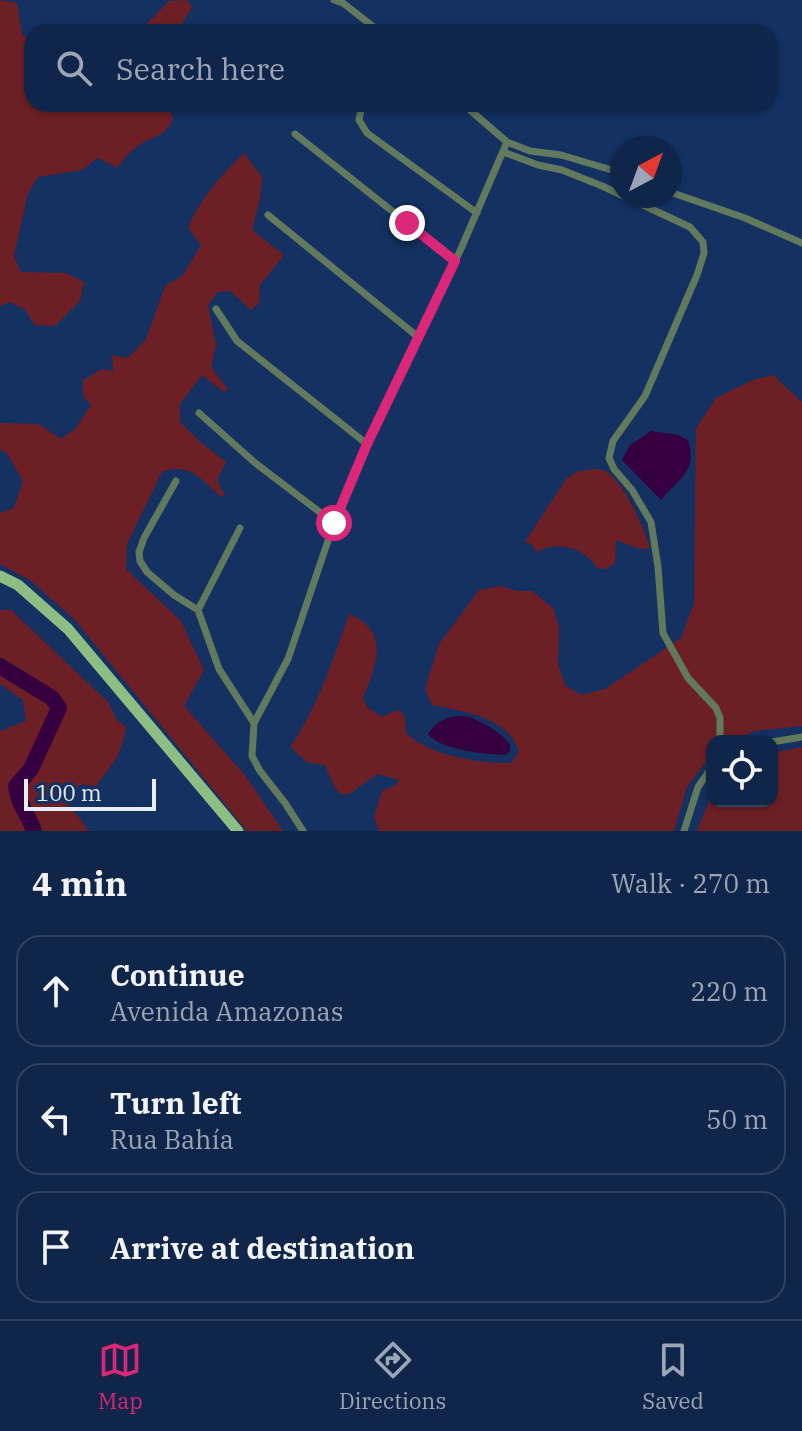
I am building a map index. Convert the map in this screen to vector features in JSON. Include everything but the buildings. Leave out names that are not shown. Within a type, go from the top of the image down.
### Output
[{"type":"main road","points":[[0,576],[18,585],[68,629],[238,831]]},
{"type":"street","points":[[334,0],[343,3],[370,24]]},
{"type":"street","points":[[360,112],[359,120],[367,133],[477,213]]},
{"type":"street","points":[[472,112],[507,142],[530,151],[561,155],[610,169]]},
{"type":"street","points":[[295,134],[455,261]]},
{"type":"street","points":[[303,831],[252,756],[254,723],[288,659],[334,523],[367,444],[455,261],[507,142]]},
{"type":"street","points":[[503,152],[602,186],[690,227],[703,242],[704,253],[697,275],[637,410],[613,441],[609,458],[651,522],[663,633],[688,678],[716,708],[720,718],[720,735]]},
{"type":"street","points":[[682,196],[745,218],[802,243]]},
{"type":"street","points":[[268,215],[418,337]]},
{"type":"street","points":[[216,309],[237,341],[367,444]]},
{"type":"street","points":[[199,413],[254,462],[334,523]]},
{"type":"street","points":[[176,481],[144,538],[139,552],[140,561],[147,572],[174,595],[198,610],[219,669],[254,723]]},
{"type":"street","points":[[198,610],[240,528]]},
{"type":"street","points":[[778,741],[802,737]]},
{"type":"street","points":[[684,831],[698,787],[706,775]]},
{"type":"shaded area","points":[[0,0],[17,3],[24,36],[24,112],[170,112],[173,120],[163,133],[134,149],[117,168],[98,158],[82,170],[38,177],[28,193],[14,256],[21,272],[65,273],[84,282],[80,301],[55,326],[35,325],[25,310],[10,302],[0,306]]},
{"type":"shaded area","points":[[187,0],[192,7],[182,24],[147,24],[169,1]]},
{"type":"shaded area","points":[[244,153],[262,177],[252,230],[284,255],[260,285],[259,303],[251,310],[230,291],[218,292],[208,305],[216,345],[211,367],[227,388],[225,393],[202,375],[180,404],[180,422],[226,462],[217,480],[225,496],[220,496],[187,470],[162,472],[127,544],[126,569],[181,621],[204,670],[184,706],[245,775],[283,831],[247,831],[75,620],[31,581],[0,564],[0,513],[14,508],[23,481],[6,452],[0,450],[0,423],[39,424],[61,439],[75,429],[91,405],[83,396],[83,380],[102,369],[113,371],[112,355],[128,358],[146,339],[165,286],[183,275],[201,245],[188,228],[198,207]]},
{"type":"shaded area","points":[[773,375],[802,402],[802,726],[755,731],[746,735],[706,735],[706,762],[687,787],[674,831],[379,831],[374,817],[382,791],[396,785],[399,780],[377,774],[351,793],[342,795],[335,788],[325,765],[308,763],[290,747],[317,699],[349,614],[371,630],[375,640],[375,662],[363,698],[368,708],[382,717],[397,710],[402,712],[406,733],[427,747],[456,757],[499,763],[511,763],[519,752],[506,731],[483,718],[432,705],[425,689],[439,644],[479,590],[500,586],[532,591],[553,608],[559,627],[558,664],[565,685],[581,695],[605,689],[681,638],[694,603],[696,428],[716,398],[753,380]]},
{"type":"shaded area","points":[[651,431],[678,435],[688,440],[690,451],[689,467],[661,500],[622,460],[630,445]]},
{"type":"shaded area","points":[[593,469],[605,471],[619,484],[650,548],[640,549],[616,540],[615,563],[606,569],[597,568],[585,555],[570,548],[553,547],[536,552],[532,544],[525,542],[566,479],[576,472]]},
{"type":"shaded area","points":[[0,610],[11,610],[108,702],[117,720],[126,727],[119,752],[95,787],[81,784],[68,796],[67,806],[89,831],[0,831],[0,731],[26,721],[23,700],[0,684]]},
{"type":"shaded area","points":[[466,716],[490,727],[506,739],[510,750],[506,755],[452,747],[428,734],[444,719]]},
{"type":"shaded area","points":[[802,747],[802,831],[697,831],[707,807],[778,807],[778,752]]},
{"type":"waterway","points":[[0,666],[52,698],[59,708],[31,769],[16,786],[34,831]]},
{"type":"route","points":[[334,523],[367,444],[455,261],[407,223]]}]
